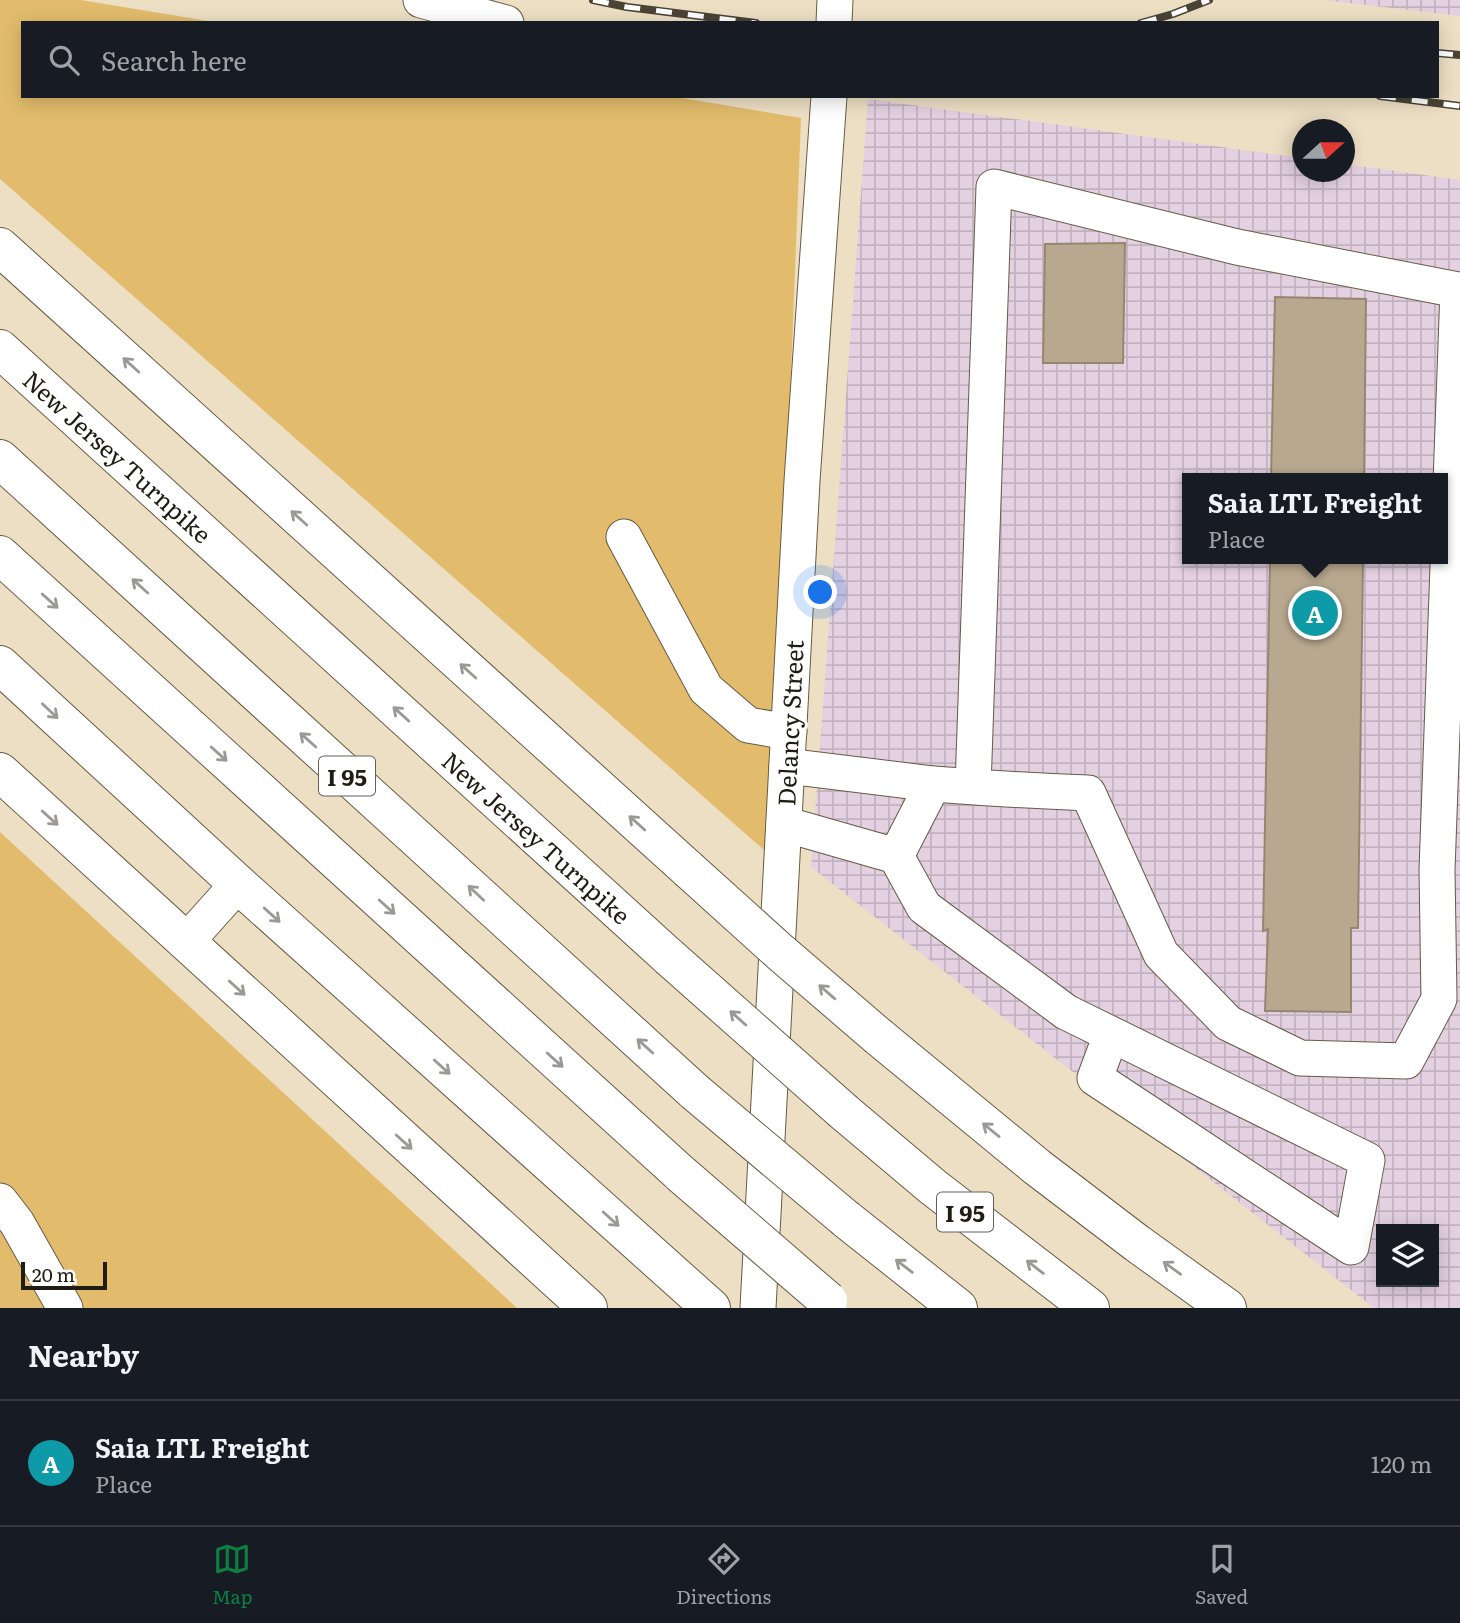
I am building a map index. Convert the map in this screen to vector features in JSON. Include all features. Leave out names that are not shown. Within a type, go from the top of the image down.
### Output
[{"type":"highway","points":[[0,247],[780,952],[878,1037],[1037,1167],[1227,1308]]},
{"type":"highway","name":"New Jersey Turnpike","points":[[0,349],[844,1112],[944,1196],[1090,1308]]},
{"type":"highway","name":"I 95","points":[[0,459],[695,1091],[846,1219],[958,1308]]},
{"type":"highway","points":[[0,555],[681,1174],[832,1304]]},
{"type":"highway","points":[[0,665],[238,884],[711,1308]]},
{"type":"highway","points":[[0,772],[588,1308]]},
{"type":"street","points":[[421,0],[499,21]]},
{"type":"street","points":[[834,21],[835,0]]},
{"type":"street","name":"Delancy Street","points":[[758,1308],[802,481],[829,98]]},
{"type":"street","points":[[625,537],[706,689],[748,725],[788,749],[933,784],[972,787],[1088,793],[1161,954],[1228,1023],[1300,1058],[1406,1061],[1439,999],[1437,870],[1458,290],[1237,247],[995,187],[972,787]]},
{"type":"street","points":[[896,856],[933,784]]},
{"type":"street","points":[[784,824],[896,856],[924,907],[1066,1012],[1367,1160],[1351,1247],[1095,1077],[1111,1035]]},
{"type":"street","points":[[186,942],[238,884]]},
{"type":"street","points":[[0,1200],[17,1223],[65,1308]]},
{"type":"shaded area","points":[[0,0],[81,0],[208,21],[21,21],[21,98],[682,98],[801,118],[772,857],[0,179]]},
{"type":"shaded area","points":[[1324,0],[1460,0],[1460,16]]},
{"type":"shaded area","points":[[868,99],[1292,157],[1292,182],[1355,182],[1355,165],[1460,180],[1460,1308],[1374,1308],[811,867]]},
{"type":"shaded area","points":[[0,832],[517,1308],[0,1308]]},
{"type":"building","points":[[1125,243],[1123,363],[1043,363],[1045,244]]},
{"type":"building","points":[[1275,297],[1366,299],[1364,473],[1271,473]]},
{"type":"building","points":[[1270,564],[1363,564],[1358,928],[1351,928],[1351,1012],[1265,1011],[1268,929],[1263,931]]},
{"type":"railway","points":[[593,0],[627,7],[740,21]]},
{"type":"railway","points":[[1148,21],[1209,0]]},
{"type":"railway","points":[[1439,53],[1460,55]]},
{"type":"railway","points":[[1396,98],[1460,106]]},
{"type":"place","name":"Saia LTL Freight","points":[[1315,613]]}]
